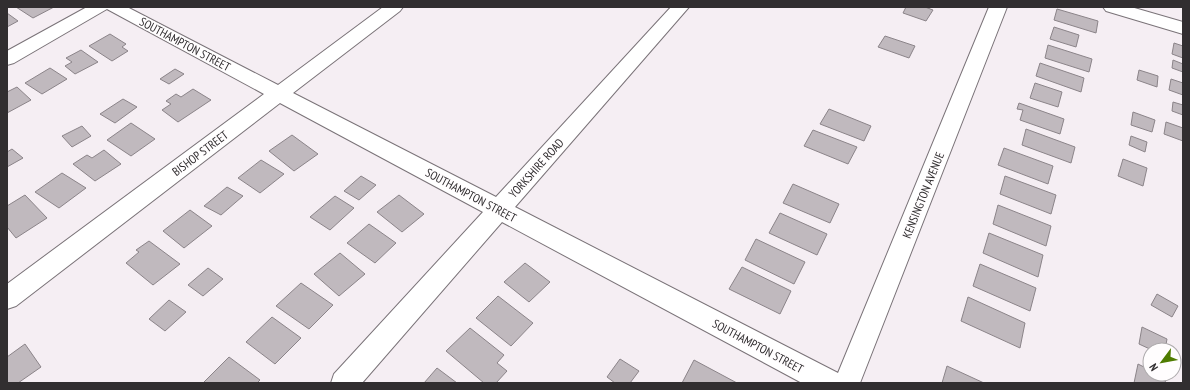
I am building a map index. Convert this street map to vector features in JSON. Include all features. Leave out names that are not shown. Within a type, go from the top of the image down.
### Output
[{"type":"street","points":[[7,59],[100,7]]},
{"type":"street","name":"SOUTHAMPTON STREET","points":[[114,7],[829,383]]},
{"type":"street","name":"BISHOP STREET","points":[[7,298],[394,7]]},
{"type":"street","name":"YORKSHIRE ROAD","points":[[344,383],[680,7]]},
{"type":"street","name":"KENSINGTON AVENUE","points":[[847,383],[998,7]]},
{"type":"street","points":[[1112,7],[1183,28]]},
{"type":"building","points":[[16,7],[54,7],[33,18]]},
{"type":"building","points":[[906,7],[925,7],[933,10],[926,21],[903,13]]},
{"type":"building","points":[[1057,9],[1098,21],[1096,33],[1054,20]]},
{"type":"building","points":[[7,13],[18,21],[7,27]]},
{"type":"building","points":[[1054,27],[1079,35],[1076,47],[1050,39]]},
{"type":"building","points":[[110,34],[126,44],[122,47],[128,51],[112,61],[89,46]]},
{"type":"building","points":[[885,36],[915,46],[909,58],[878,47]]},
{"type":"building","points":[[1174,43],[1183,46],[1183,58],[1172,54]]},
{"type":"building","points":[[1048,45],[1092,59],[1089,72],[1045,58]]},
{"type":"building","points":[[81,50],[98,62],[75,74],[65,66],[72,62],[66,58]]},
{"type":"building","points":[[1173,60],[1183,64],[1183,72],[1172,68]]},
{"type":"building","points":[[1040,63],[1084,78],[1081,92],[1036,76]]},
{"type":"building","points":[[50,68],[67,79],[42,94],[25,83]]},
{"type":"building","points":[[175,69],[184,74],[169,84],[160,79]]},
{"type":"building","points":[[1139,70],[1158,76],[1157,87],[1137,80]]},
{"type":"building","points":[[1171,79],[1183,83],[1183,95],[1169,90]]},
{"type":"building","points":[[1035,83],[1062,92],[1058,107],[1030,98]]},
{"type":"building","points":[[17,87],[31,100],[7,113],[7,92]]},
{"type":"building","points":[[193,89],[211,100],[178,122],[162,110],[171,104],[166,101],[176,94],[181,97]]},
{"type":"building","points":[[123,99],[137,107],[115,123],[100,114]]},
{"type":"building","points":[[1173,102],[1183,105],[1183,115],[1172,111]]},
{"type":"building","points":[[1019,103],[1064,119],[1060,134],[1020,120],[1023,110],[1017,109]]},
{"type":"building","points":[[829,109],[871,126],[864,141],[820,124]]},
{"type":"building","points":[[1133,112],[1155,120],[1152,132],[1131,125]]},
{"type":"building","points":[[1166,122],[1183,128],[1183,141],[1164,134]]},
{"type":"building","points":[[131,123],[155,139],[131,156],[107,140]]},
{"type":"building","points":[[82,126],[91,136],[72,147],[62,136]]},
{"type":"building","points":[[1026,129],[1075,147],[1071,163],[1022,145]]},
{"type":"building","points":[[813,130],[857,147],[848,164],[804,146]]},
{"type":"building","points":[[292,135],[318,154],[294,171],[269,151]]},
{"type":"building","points":[[1131,136],[1147,142],[1145,152],[1129,145]]},
{"type":"building","points":[[1004,148],[1053,166],[1048,184],[998,165]]},
{"type":"building","points":[[12,149],[23,158],[7,167],[7,152]]},
{"type":"building","points":[[104,150],[121,164],[95,181],[73,164],[87,155],[92,158]]},
{"type":"building","points":[[1123,159],[1147,168],[1143,186],[1118,176]]},
{"type":"building","points":[[261,160],[284,174],[260,193],[238,178]]},
{"type":"building","points":[[62,173],[86,188],[59,208],[35,192]]},
{"type":"building","points":[[361,176],[376,185],[359,200],[344,191]]},
{"type":"building","points":[[1005,176],[1056,195],[1051,214],[1000,194]]},
{"type":"building","points":[[793,184],[839,204],[830,223],[783,203]]},
{"type":"building","points":[[227,187],[243,196],[221,215],[204,206]]},
{"type":"building","points":[[25,195],[47,218],[16,238],[7,227],[7,206]]},
{"type":"building","points":[[399,195],[424,214],[402,232],[377,212]]},
{"type":"building","points":[[335,196],[354,208],[330,230],[310,217]]},
{"type":"building","points":[[998,205],[1051,226],[1046,246],[993,224]]},
{"type":"building","points":[[190,210],[212,226],[184,248],[163,231]]},
{"type":"building","points":[[780,213],[827,234],[817,255],[769,233]]},
{"type":"building","points":[[369,224],[396,243],[375,263],[347,243]]},
{"type":"building","points":[[989,233],[1043,255],[1038,277],[983,253]]},
{"type":"building","points":[[756,239],[805,262],[794,284],[745,260]]},
{"type":"building","points":[[149,241],[180,264],[153,285],[126,263],[139,252],[136,250]]},
{"type":"building","points":[[340,253],[365,274],[339,296],[314,274]]},
{"type":"building","points":[[525,263],[550,282],[529,302],[504,282]]},
{"type":"building","points":[[980,264],[1036,288],[1030,311],[973,286]]},
{"type":"building","points":[[742,267],[791,291],[780,314],[729,289]]},
{"type":"building","points":[[208,268],[223,279],[203,296],[188,285]]},
{"type":"building","points":[[301,283],[333,305],[309,329],[276,306]]},
{"type":"building","points":[[1157,294],[1178,306],[1172,317],[1151,305]]},
{"type":"building","points":[[498,296],[533,323],[511,346],[476,318]]},
{"type":"building","points":[[968,297],[1025,323],[1020,348],[961,321]]},
{"type":"building","points":[[169,300],[186,312],[165,331],[149,319]]},
{"type":"building","points":[[272,317],[301,338],[275,364],[246,342]]},
{"type":"building","points":[[1142,327],[1167,339],[1166,342],[1142,342],[1142,345],[1139,344]]},
{"type":"building","points":[[470,328],[504,355],[497,363],[507,371],[496,383],[484,383],[446,351]]},
{"type":"building","points":[[25,344],[41,367],[18,383],[7,383],[7,357]]},
{"type":"building","points":[[229,357],[260,380],[257,383],[203,383]]},
{"type":"building","points":[[620,359],[639,371],[630,383],[615,383],[607,377]]},
{"type":"building","points":[[694,360],[737,383],[682,383]]},
{"type":"building","points":[[1138,364],[1142,366],[1142,382],[1165,382],[1165,383],[1134,383]]},
{"type":"building","points":[[947,366],[984,383],[942,383]]},
{"type":"building","points":[[437,368],[457,383],[424,383]]}]
